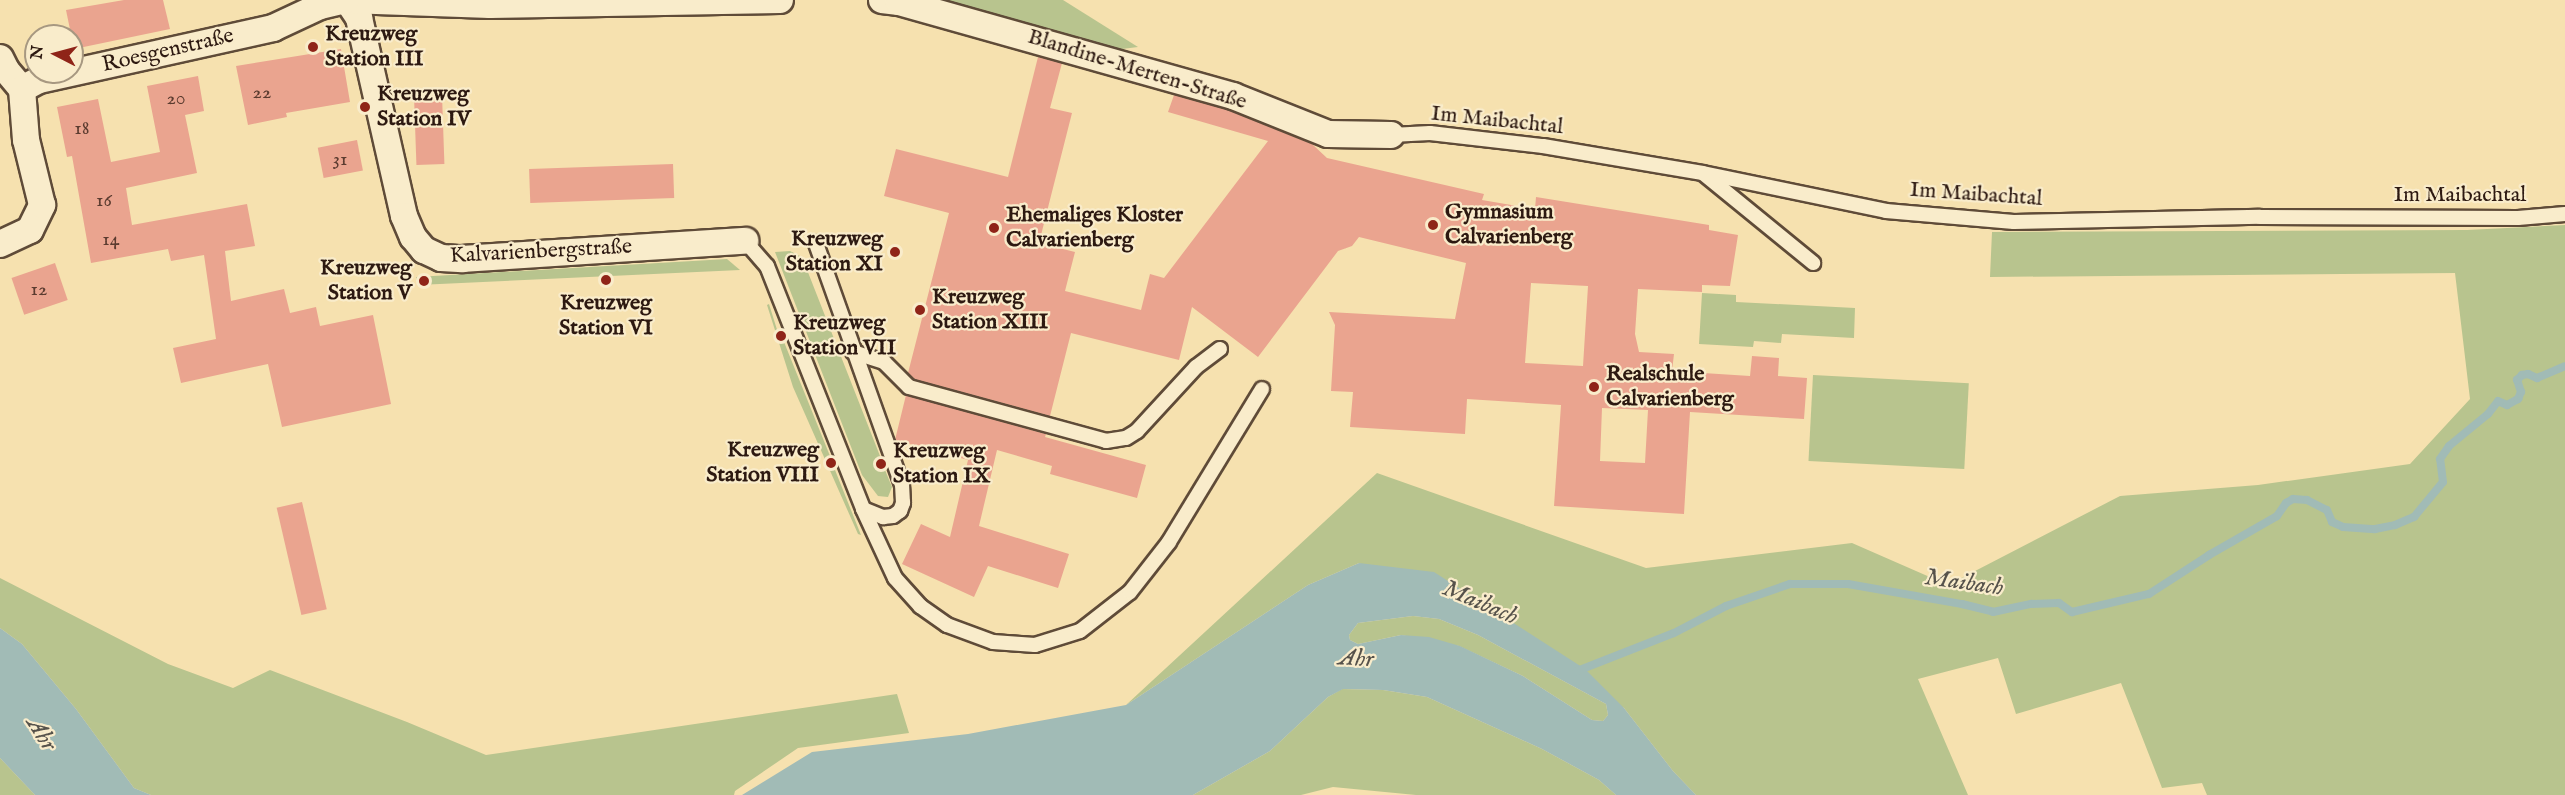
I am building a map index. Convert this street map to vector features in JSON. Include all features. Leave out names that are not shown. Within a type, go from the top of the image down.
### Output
[{"type":"street","points":[[347,0],[490,2],[780,0]]},
{"type":"street","name":"Roesgenstraße","points":[[22,89],[39,80],[273,28],[320,6],[347,0]]},
{"type":"street","name":"Kalvarienbergstraße","points":[[347,0],[359,18],[404,216],[413,237],[424,250],[441,258],[463,259],[746,241]]},
{"type":"street","name":"Blandine-Merten-Straße","points":[[882,0],[932,11],[1233,96],[1328,134],[1390,135]]},
{"type":"street","points":[[0,58],[6,70],[22,89],[26,140],[42,205],[30,230],[0,244]]},
{"type":"lane","name":"Im Maibachtal","points":[[1390,135],[1430,133],[1506,141],[1703,173],[1886,211],[2014,222],[2260,217],[2518,218],[2565,214]]},
{"type":"lane","points":[[1703,173],[1813,263]]},
{"type":"lane","points":[[746,241],[767,266],[863,509],[896,578],[920,606],[947,625],[993,642],[1035,645],[1080,631],[1130,592],[1168,542],[1262,389]]},
{"type":"lane","points":[[816,243],[902,485],[903,503],[900,511],[893,516],[883,517],[863,509]]},
{"type":"lane","points":[[853,352],[884,362],[909,387],[1106,441],[1126,438],[1137,431],[1196,367],[1220,348]]},
{"type":"green space","points":[[945,0],[1063,0],[1138,47],[1106,51]]},
{"type":"green space","points":[[2565,225],[2565,795],[2207,795],[2202,783],[2162,788],[2121,683],[2016,714],[1998,658],[1918,679],[1968,795],[1696,795],[1673,771],[1624,708],[1359,563],[1308,585],[1126,705],[1377,473],[1646,568],[1852,543],[1948,585],[2120,496],[2258,485],[2410,464],[2470,399],[2455,273],[1990,277],[1992,232],[2467,230]]},
{"type":"green space","points":[[790,251],[802,257],[880,456],[878,462],[885,470],[892,487],[888,497],[878,496],[862,475],[775,252]]},
{"type":"green space","points":[[727,259],[740,270],[418,285],[416,277]]},
{"type":"green space","points":[[1702,293],[1736,295],[1736,302],[1855,308],[1854,338],[1782,334],[1781,343],[1754,341],[1753,347],[1699,344]]},
{"type":"green space","points":[[769,304],[779,336],[784,342],[830,456],[831,467],[835,470],[861,535],[858,534],[793,387],[767,305]]},
{"type":"green space","points":[[1813,375],[1969,383],[1964,469],[1808,461]]},
{"type":"green space","points":[[0,578],[168,664],[233,688],[270,670],[486,755],[897,694],[909,733],[798,748],[735,791],[734,795],[151,795],[134,788],[76,709],[22,644],[0,628]]},
{"type":"green space","points":[[1413,616],[1439,619],[1478,635],[1606,704],[1608,715],[1603,721],[1592,720],[1523,676],[1459,646],[1401,635],[1358,644],[1350,640],[1349,635],[1358,623]]},
{"type":"green space","points":[[1342,689],[1383,690],[1427,697],[1542,749],[1599,780],[1616,795],[1416,795],[1333,787],[1301,795],[1193,795],[1270,751],[1328,697]]},
{"type":"green space","points":[[0,758],[35,795],[0,795]]},
{"type":"water","name":"Ahr","points":[[1359,563],[1434,572],[1585,669],[1624,708],[1673,771],[1696,795],[1616,795],[1599,780],[1542,749],[1427,697],[1383,690],[1343,689],[1328,697],[1270,751],[1193,795],[742,795],[812,752],[968,734],[1126,705],[1308,585]],"holes":[[[1413,616],[1439,619],[1478,635],[1606,704],[1608,715],[1603,721],[1592,720],[1523,676],[1460,646],[1429,637],[1401,635],[1358,644],[1350,640],[1349,635],[1358,623]]]},
{"type":"water","name":"Ahr","points":[[0,628],[22,644],[76,709],[134,788],[151,795],[35,795],[0,758]]},
{"type":"building","points":[[124,0],[163,0],[170,29],[84,47],[84,24],[69,24],[66,10]]},
{"type":"building","points":[[341,49],[350,102],[286,113],[287,117],[248,125],[236,66]]},
{"type":"building","points":[[1038,57],[1062,63],[1050,108],[1072,113],[1039,243],[1075,252],[1065,291],[1141,310],[1150,274],[1164,278],[1268,141],[1168,112],[1174,95],[1228,110],[1312,144],[1327,158],[1484,194],[1482,200],[1535,209],[1536,197],[1709,225],[1709,230],[1738,235],[1730,286],[1702,285],[1702,292],[1638,289],[1635,334],[1639,352],[1674,354],[1672,371],[1750,376],[1752,356],[1779,358],[1778,376],[1807,378],[1804,419],[1690,412],[1684,514],[1554,506],[1561,405],[1467,399],[1465,434],[1350,427],[1353,392],[1331,391],[1335,325],[1329,312],[1455,319],[1466,263],[1359,237],[1352,246],[1338,251],[1258,357],[1192,307],[1179,360],[1071,333],[1050,416],[914,379],[908,373],[949,213],[884,196],[896,149],[1008,177]],"holes":[[[1531,283],[1588,286],[1583,366],[1525,363]],[[1602,408],[1648,410],[1645,463],[1600,461]]]},
{"type":"building","points":[[198,76],[204,111],[185,115],[197,173],[126,188],[132,225],[247,204],[255,246],[225,251],[231,301],[284,289],[290,313],[316,307],[320,326],[373,315],[391,404],[282,427],[268,364],[181,383],[173,348],[216,339],[204,255],[171,261],[168,249],[91,263],[72,156],[67,157],[57,107],[98,99],[111,162],[160,152],[147,86]]},
{"type":"building","points":[[442,95],[444,164],[416,165],[414,96]]},
{"type":"building","points":[[357,140],[363,170],[324,178],[318,148]]},
{"type":"building","points":[[673,164],[674,198],[530,203],[529,169]]},
{"type":"building","points":[[55,263],[68,300],[24,315],[12,278]]},
{"type":"building","points":[[906,395],[1146,465],[1137,498],[1050,474],[1052,466],[997,450],[979,526],[1069,554],[1058,588],[988,566],[974,597],[902,564],[921,524],[950,537],[968,460],[895,440]]},
{"type":"building","points":[[302,502],[327,609],[301,615],[277,508]]},
{"type":"waterway","name":"Maibach","points":[[1577,671],[1674,633],[1726,606],[1790,584],[1848,584],[1962,604],[1993,612],[2032,604],[2059,603],[2072,612],[2149,594],[2209,555],[2277,516],[2286,503],[2293,499],[2307,500],[2327,510],[2332,522],[2343,527],[2375,529],[2395,525],[2414,517],[2443,482],[2440,459],[2449,446],[2488,414],[2498,401],[2507,405],[2518,399],[2521,392],[2517,380],[2522,375],[2528,374],[2537,378],[2565,366]]},
{"type":"place","name":"Kreuzweg Station III","points":[[313,47]]},
{"type":"place","name":"Kreuzweg Station IV","points":[[365,107]]},
{"type":"place","name":"Gymnasium Calvarienberg","points":[[1433,225]]},
{"type":"place","name":"Ehemaliges Kloster Calvarienberg","points":[[994,228]]},
{"type":"place","name":"Kreuzweg Station XI","points":[[895,252]]},
{"type":"place","name":"Kreuzweg Station VI","points":[[606,280]]},
{"type":"place","name":"Kreuzweg Station V","points":[[424,281]]},
{"type":"place","name":"Kreuzweg Station XIII","points":[[920,310]]},
{"type":"place","name":"Kreuzweg Station VII","points":[[781,336]]},
{"type":"place","name":"Realschule Calvarienberg","points":[[1594,387]]},
{"type":"place","name":"Kreuzweg Station VIII","points":[[831,463]]},
{"type":"place","name":"Kreuzweg Station IX","points":[[881,464]]}]
